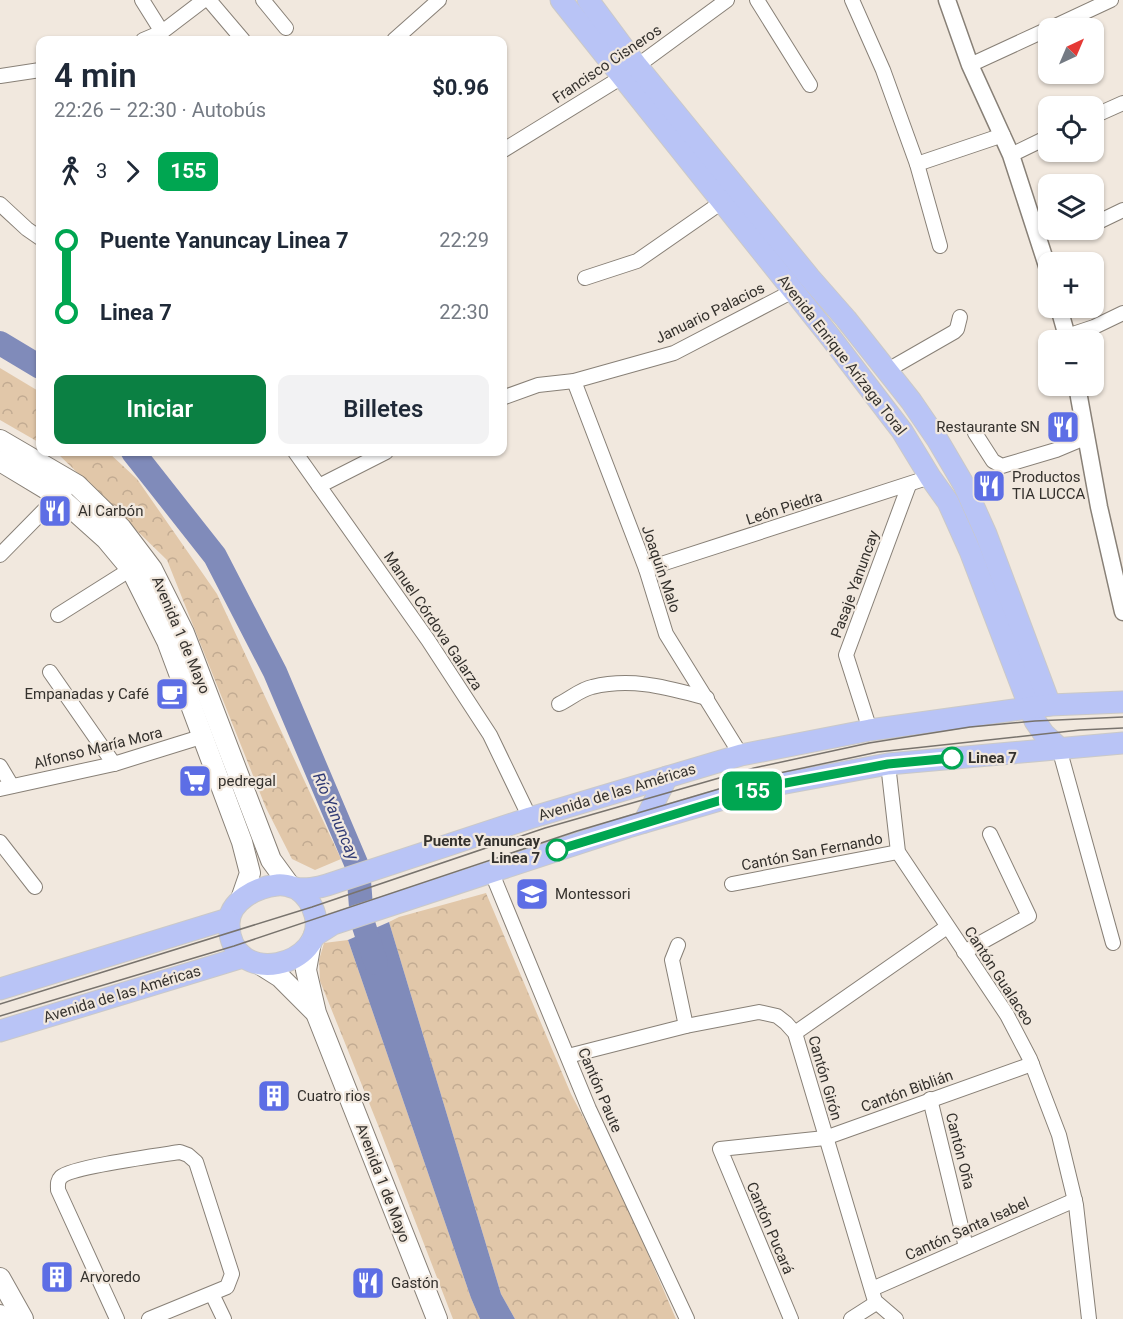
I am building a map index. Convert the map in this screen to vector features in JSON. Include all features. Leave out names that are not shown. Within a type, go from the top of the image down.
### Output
[{"type":"main road","name":"Avenida Enrique Arízaga Toral","points":[[561,0],[629,72],[886,371],[930,429],[964,485],[986,534],[1040,706],[1040,728],[1059,748]]},
{"type":"main road","name":"Avenida Enrique Arízaga Toral","points":[[588,0],[629,72],[722,202],[902,431],[948,502],[1040,706]]},
{"type":"main road","name":"Avenida 1 de Mayo","points":[[0,440],[77,485],[121,528],[152,569],[184,633],[271,860],[293,887]]},
{"type":"main road","name":"Avenida 1 de Mayo","points":[[0,461],[58,496],[106,539],[131,569],[167,641],[249,862],[250,873],[241,899]]},
{"type":"main road","name":"Avenida de las Américas","points":[[241,899],[261,888],[281,884],[293,887],[327,885],[530,818],[741,755],[870,730],[1040,706],[1123,702]]},
{"type":"main road","name":"Avenida de las Américas","points":[[0,1031],[252,961],[285,962],[302,952],[313,939],[333,924],[644,822],[764,787],[888,764],[1123,743]]},
{"type":"main road","points":[[644,822],[668,777]]},
{"type":"main road","points":[[293,887],[308,899],[312,907],[316,920],[313,939]]},
{"type":"main road","points":[[241,899],[228,919],[231,940],[252,961]]},
{"type":"main road","points":[[0,988],[228,919]]},
{"type":"main road","name":"Avenida 1 de Mayo","points":[[313,939],[306,970],[316,1013],[437,1319]]},
{"type":"main road","name":"Avenida 1 de Mayo","points":[[252,961],[280,977],[316,1013]]},
{"type":"main road","points":[[0,1278],[23,1319]]},
{"type":"main road","points":[[0,1315],[2,1319]]},
{"type":"street","points":[[142,0],[162,32]]},
{"type":"street","points":[[152,36],[162,32],[206,0],[239,36]]},
{"type":"street","points":[[263,0],[286,28]]},
{"type":"street","points":[[398,36],[439,0]]},
{"type":"street","name":"Francisco Cisneros","points":[[507,148],[629,72],[727,0]]},
{"type":"street","points":[[757,0],[810,85]]},
{"type":"street","points":[[852,0],[883,70],[917,164],[940,246]]},
{"type":"street","points":[[947,0],[970,65],[1011,155],[1042,252]]},
{"type":"street","points":[[1073,18],[1111,0]]},
{"type":"street","points":[[970,65],[1038,34]]},
{"type":"street","points":[[0,76],[36,71]]},
{"type":"street","points":[[1104,112],[1123,103]]},
{"type":"street","points":[[917,164],[1003,135]]},
{"type":"street","points":[[1011,155],[1038,142]]},
{"type":"street","points":[[585,278],[637,261],[722,202]]},
{"type":"street","points":[[0,204],[36,235]]},
{"type":"street","points":[[1104,219],[1123,210]]},
{"type":"street","name":"Januario Palacios","points":[[507,396],[537,385],[574,381],[674,353],[793,291]]},
{"type":"street","points":[[1087,330],[1123,313]]},
{"type":"street","points":[[886,371],[954,333],[960,317]]},
{"type":"street","name":"Joaquín Malo","points":[[574,381],[646,569],[666,634],[741,755]]},
{"type":"street","points":[[1079,396],[1099,507],[1123,612]]},
{"type":"street","points":[[975,433],[993,461],[1002,466],[1056,450],[1087,437]]},
{"type":"street","name":"Manuel Córdova Galarza","points":[[297,456],[428,640],[490,735],[530,818]]},
{"type":"street","points":[[319,486],[378,456]]},
{"type":"street","name":"León Piedra","points":[[646,569],[930,477]]},
{"type":"street","points":[[0,555],[58,496],[77,485]]},
{"type":"street","name":"Pasaje Yanuncay","points":[[870,730],[846,655],[909,485]]},
{"type":"street","points":[[58,615],[131,569]]},
{"type":"street","points":[[50,672],[114,764]]},
{"type":"street","points":[[560,704],[590,687],[614,684],[650,683],[707,699]]},
{"type":"street","name":"Alfonso María Mora","points":[[6,788],[114,764],[204,736]]},
{"type":"street","points":[[1059,748],[1113,944]]},
{"type":"street","name":"Cantón Gualaceo","points":[[888,764],[898,852],[1003,1008],[1032,1064],[1059,1135],[1075,1200],[1089,1319]]},
{"type":"street","points":[[0,766],[6,788]]},
{"type":"street","points":[[964,952],[1029,916],[990,834]]},
{"type":"street","points":[[0,842],[35,887]]},
{"type":"street","name":"Cantón San Fernando","points":[[732,884],[898,852]]},
{"type":"street","name":"Cantón Paute","points":[[491,871],[589,1109],[687,1319]]},
{"type":"street","points":[[795,1033],[947,927]]},
{"type":"street","points":[[678,945],[672,955],[672,964],[686,1026]]},
{"type":"street","name":"Cantón Girón","points":[[568,1056],[686,1026],[766,1012],[779,1017],[795,1033],[876,1303]]},
{"type":"street","name":"Cantón Biblián","points":[[720,1149],[825,1138],[1032,1064]]},
{"type":"street","name":"Cantón Oña","points":[[930,1099],[966,1247]]},
{"type":"street","name":"Cantón Pucará","points":[[720,1149],[790,1319]]},
{"type":"street","points":[[117,1319],[58,1190],[58,1181],[62,1176],[80,1169],[180,1152],[196,1162],[232,1274],[227,1287],[149,1319]]},
{"type":"street","name":"Cantón Santa Isabel","points":[[872,1289],[1075,1200]]},
{"type":"street","points":[[212,1294],[224,1319]]},
{"type":"street","points":[[851,1319],[876,1303],[896,1319]]},
{"type":"green space","points":[[0,368],[36,390],[36,441],[0,420]]},
{"type":"green space","points":[[60,456],[112,456],[137,479],[217,594],[341,859],[315,870],[292,859],[266,808],[167,560]]},
{"type":"green space","points":[[486,893],[571,1094],[615,1177],[676,1319],[515,1319],[501,1294],[389,922],[399,917]]},
{"type":"green space","points":[[348,940],[480,1319],[453,1319],[320,981],[319,960],[324,943]]},
{"type":"water","points":[[389,922],[501,1294],[515,1319],[480,1319],[348,940]]},
{"type":"waterway","name":"Río Yanuncay","points":[[0,343],[36,365]]},
{"type":"waterway","name":"Río Yanuncay","points":[[136,456],[215,556],[275,672],[358,868],[362,920],[376,963]]},
{"type":"tram line","points":[[0,1004],[312,907],[545,828],[754,768],[869,743],[970,727],[1123,717]]},
{"type":"tram line","points":[[0,1016],[234,946],[577,831],[756,778],[878,752],[1080,730],[1123,728]]},
{"type":"bus line","name":"155","points":[[557,850],[764,787],[888,764],[952,758]]},
{"type":"place","name":"Restaurante SN","points":[[1063,427]]},
{"type":"place","name":"Productos TIA LUCCA","points":[[989,486]]},
{"type":"place","name":"Al Carbón","points":[[55,511]]},
{"type":"place","name":"Empanadas y Café","points":[[172,694]]},
{"type":"place","name":"Linea 7","points":[[952,758]]},
{"type":"place","name":"pedregal","points":[[195,781]]},
{"type":"place","name":"Puente Yanuncay Linea 7","points":[[557,850]]},
{"type":"place","name":"Montessori","points":[[532,894]]},
{"type":"place","name":"Cuatro rios","points":[[274,1096]]},
{"type":"place","name":"Arvoredo","points":[[57,1277]]},
{"type":"place","name":"Gastón","points":[[368,1283]]}]
